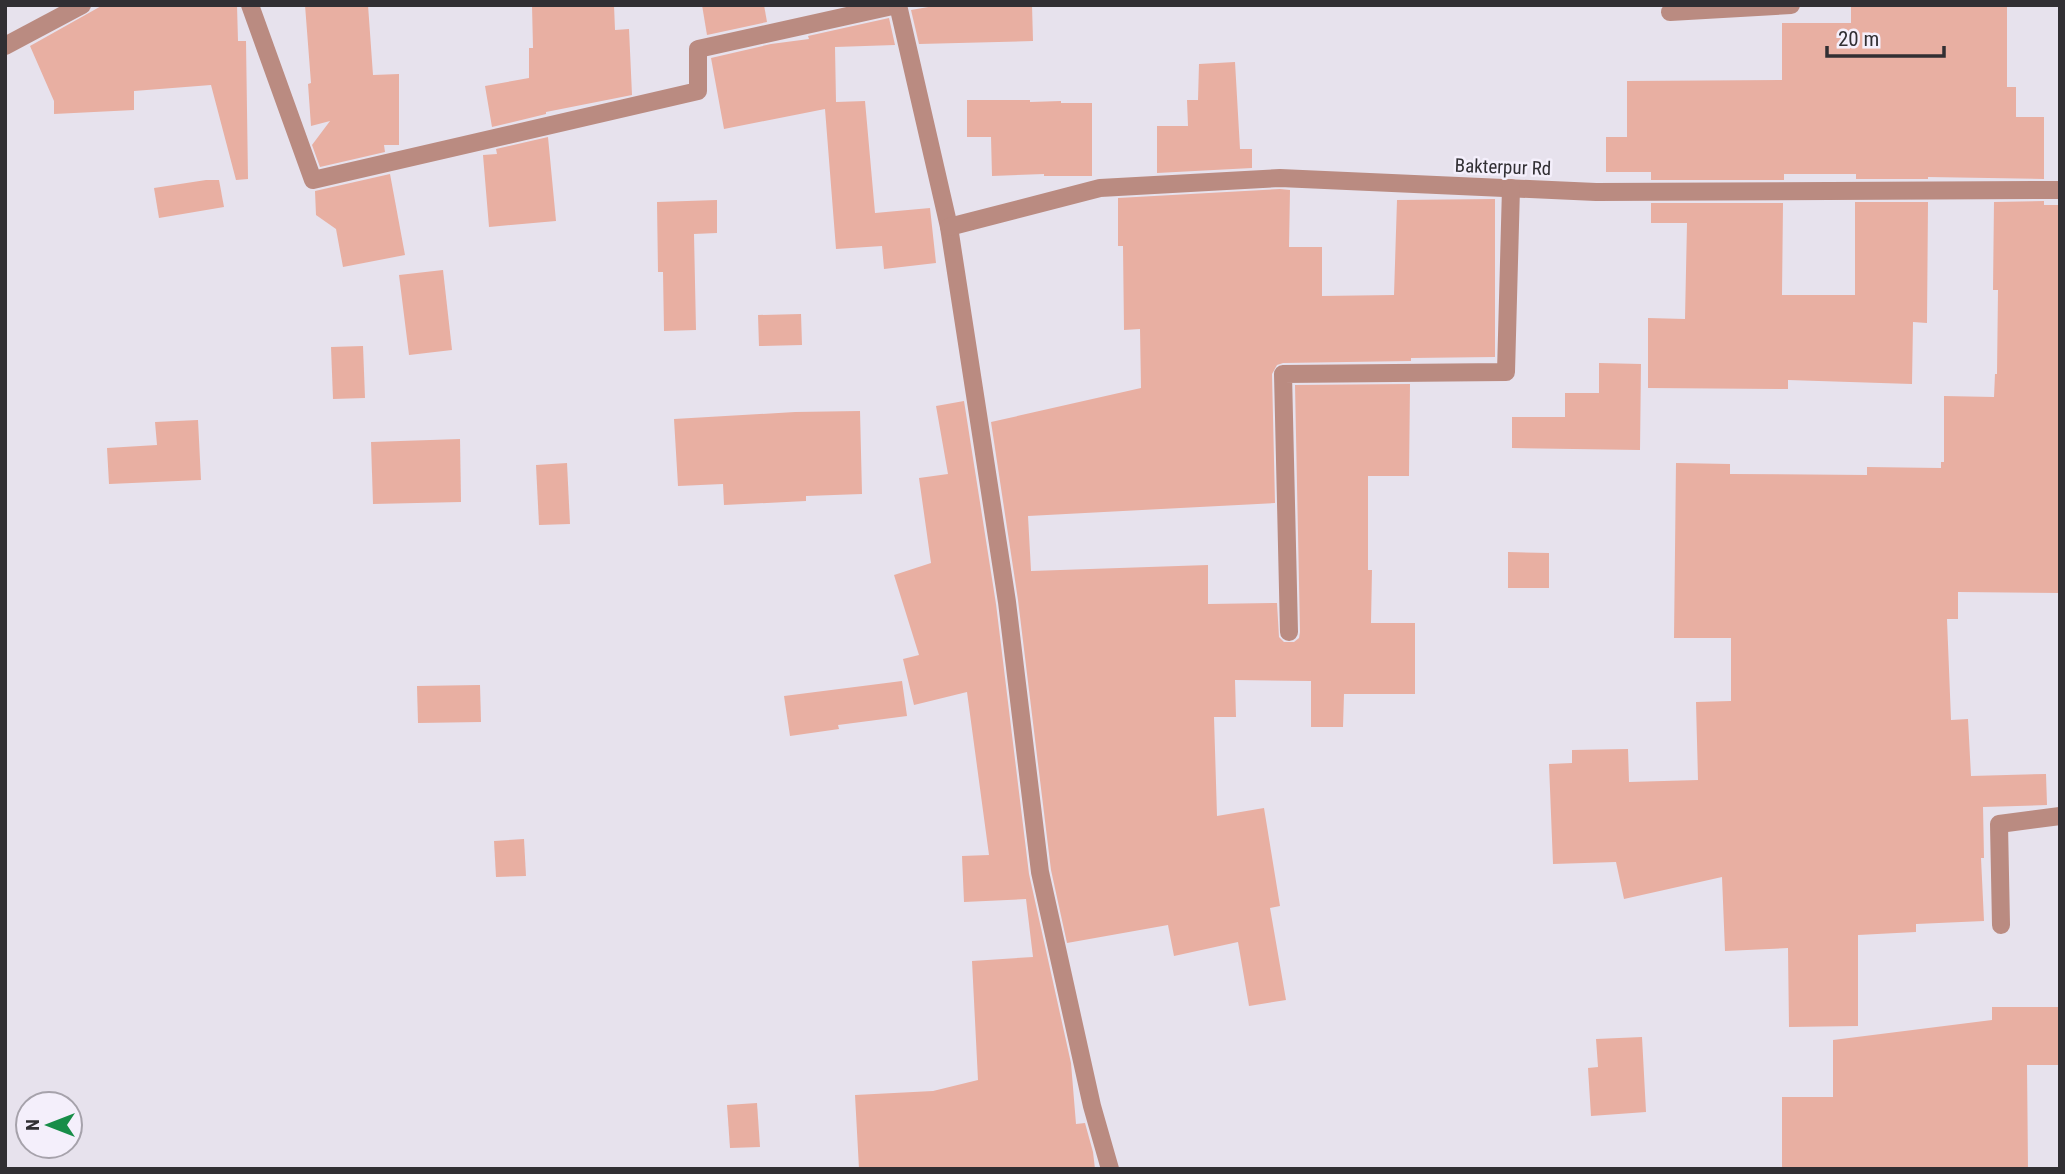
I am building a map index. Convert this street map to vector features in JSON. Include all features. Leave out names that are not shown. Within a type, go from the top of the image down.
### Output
[{"type":"street","points":[[5,47],[82,5]]},
{"type":"street","points":[[250,5],[313,180],[698,91],[698,50],[897,5],[949,227],[1007,602],[1040,872],[1092,1106],[1110,1169]]},
{"type":"street","points":[[1670,12],[1791,5]]},
{"type":"street","name":"Bakterpur Rd","points":[[949,227],[1100,188],[1280,178],[1596,192],[2060,190]]},
{"type":"street","points":[[1289,632],[1283,374],[1506,372],[1511,188]]},
{"type":"street","points":[[2001,925],[1999,824],[2060,816]]},
{"type":"building","points":[[103,5],[237,5],[238,41],[246,41],[248,179],[236,180],[211,85],[134,91],[134,110],[54,114],[54,101],[30,46]]},
{"type":"building","points":[[305,5],[368,5],[373,75],[399,74],[399,145],[384,145],[385,152],[320,167],[312,145],[330,121],[311,126],[308,84],[311,83]]},
{"type":"building","points":[[532,5],[614,5],[615,30],[629,29],[632,95],[546,112],[492,127],[485,86],[529,78],[529,48],[533,48]]},
{"type":"building","points":[[702,5],[764,5],[767,22],[707,35]]},
{"type":"building","points":[[1032,5],[1033,41],[919,44],[911,10],[934,6]]},
{"type":"building","points":[[1851,5],[2007,5],[2007,87],[2016,87],[2016,117],[2044,117],[2044,179],[1856,179],[1856,174],[1784,174],[1784,180],[1651,180],[1651,172],[1606,172],[1606,137],[1627,137],[1627,81],[1782,80],[1782,23],[1851,23]]},
{"type":"building","points":[[889,18],[895,45],[835,47],[836,102],[865,101],[875,213],[930,208],[936,263],[884,269],[882,246],[836,249],[825,109],[724,129],[711,58],[771,44],[809,39],[808,36]]},
{"type":"building","points":[[1235,62],[1240,149],[1252,149],[1252,168],[1157,173],[1157,126],[1188,126],[1187,100],[1198,100],[1199,64]]},
{"type":"building","points":[[967,100],[1092,103],[1092,176],[992,176],[991,137],[967,137]]},
{"type":"building","points":[[548,137],[556,221],[489,227],[483,155],[497,154],[496,149]]},
{"type":"building","points":[[390,174],[405,255],[343,267],[336,229],[316,215],[315,191]]},
{"type":"building","points":[[219,180],[224,207],[159,218],[154,188]]},
{"type":"building","points":[[1290,190],[1289,247],[1322,247],[1322,296],[1394,295],[1397,200],[1495,199],[1495,357],[1277,365],[1272,374],[1275,503],[1028,516],[1031,571],[1208,565],[1208,604],[1277,603],[1279,637],[1284,642],[1294,642],[1299,638],[1300,632],[1295,385],[1410,384],[1409,476],[1368,476],[1368,570],[1372,570],[1371,623],[1415,623],[1415,694],[1344,694],[1343,727],[1311,727],[1311,681],[1235,680],[1236,717],[1214,717],[1217,816],[1264,808],[1280,906],[1270,908],[1286,1000],[1249,1006],[1238,942],[1174,956],[1168,925],[1067,943],[1051,870],[1018,600],[991,422],[1141,388],[1140,329],[1124,330],[1123,246],[1118,246],[1118,198]]},
{"type":"building","points":[[717,200],[717,233],[694,234],[696,330],[664,331],[663,272],[658,272],[657,202]]},
{"type":"building","points":[[2044,201],[2044,205],[2059,205],[2060,593],[1958,592],[1958,619],[1947,619],[1951,720],[1968,719],[1971,776],[2046,774],[2047,805],[1983,807],[1984,858],[1981,858],[1984,921],[1916,924],[1916,932],[1858,935],[1858,1026],[1789,1027],[1788,948],[1725,951],[1722,877],[1624,899],[1616,862],[1553,864],[1549,764],[1572,763],[1572,750],[1628,749],[1629,782],[1698,780],[1696,702],[1731,701],[1731,638],[1674,638],[1676,463],[1730,464],[1730,474],[1867,475],[1867,467],[1941,468],[1941,462],[1944,462],[1944,396],[1994,397],[1997,374],[1998,290],[1993,290],[1994,202]]},
{"type":"building","points":[[1855,202],[1928,202],[1927,323],[1913,322],[1912,384],[1788,380],[1788,389],[1648,388],[1648,318],[1685,319],[1687,223],[1651,223],[1651,203],[1783,203],[1782,295],[1855,295]]},
{"type":"building","points":[[443,270],[452,350],[409,355],[399,275]]},
{"type":"building","points":[[801,314],[802,345],[759,346],[758,315]]},
{"type":"building","points":[[363,346],[365,398],[333,399],[331,347]]},
{"type":"building","points":[[1599,363],[1641,364],[1640,450],[1512,448],[1512,417],[1565,417],[1565,393],[1599,393]]},
{"type":"building","points":[[964,401],[996,604],[1029,874],[1071,1063],[1076,1124],[1085,1123],[1095,1169],[859,1169],[855,1095],[933,1091],[978,1080],[972,961],[1033,957],[1026,899],[964,902],[962,856],[989,855],[967,692],[914,705],[903,659],[919,655],[894,575],[931,563],[919,478],[948,474],[936,406]]},
{"type":"building","points":[[860,411],[862,494],[806,496],[806,501],[724,505],[723,484],[678,486],[674,419]]},
{"type":"building","points":[[198,420],[201,480],[109,484],[107,448],[157,445],[155,422]]},
{"type":"building","points":[[460,439],[461,502],[373,504],[371,442]]},
{"type":"building","points":[[567,463],[570,524],[539,525],[536,465]]},
{"type":"building","points":[[1508,552],[1549,553],[1549,588],[1508,588]]},
{"type":"building","points":[[902,681],[907,716],[838,725],[839,729],[790,736],[784,696]]},
{"type":"building","points":[[480,685],[481,722],[418,723],[417,686]]},
{"type":"building","points":[[524,839],[526,876],[496,877],[494,841]]},
{"type":"building","points":[[1992,1007],[2060,1007],[2060,1065],[2027,1065],[2028,1169],[1782,1169],[1782,1097],[1833,1097],[1833,1040],[1992,1020]]},
{"type":"building","points":[[1642,1037],[1646,1112],[1591,1116],[1588,1068],[1598,1067],[1596,1039]]},
{"type":"building","points":[[757,1103],[760,1147],[730,1148],[727,1105]]}]
